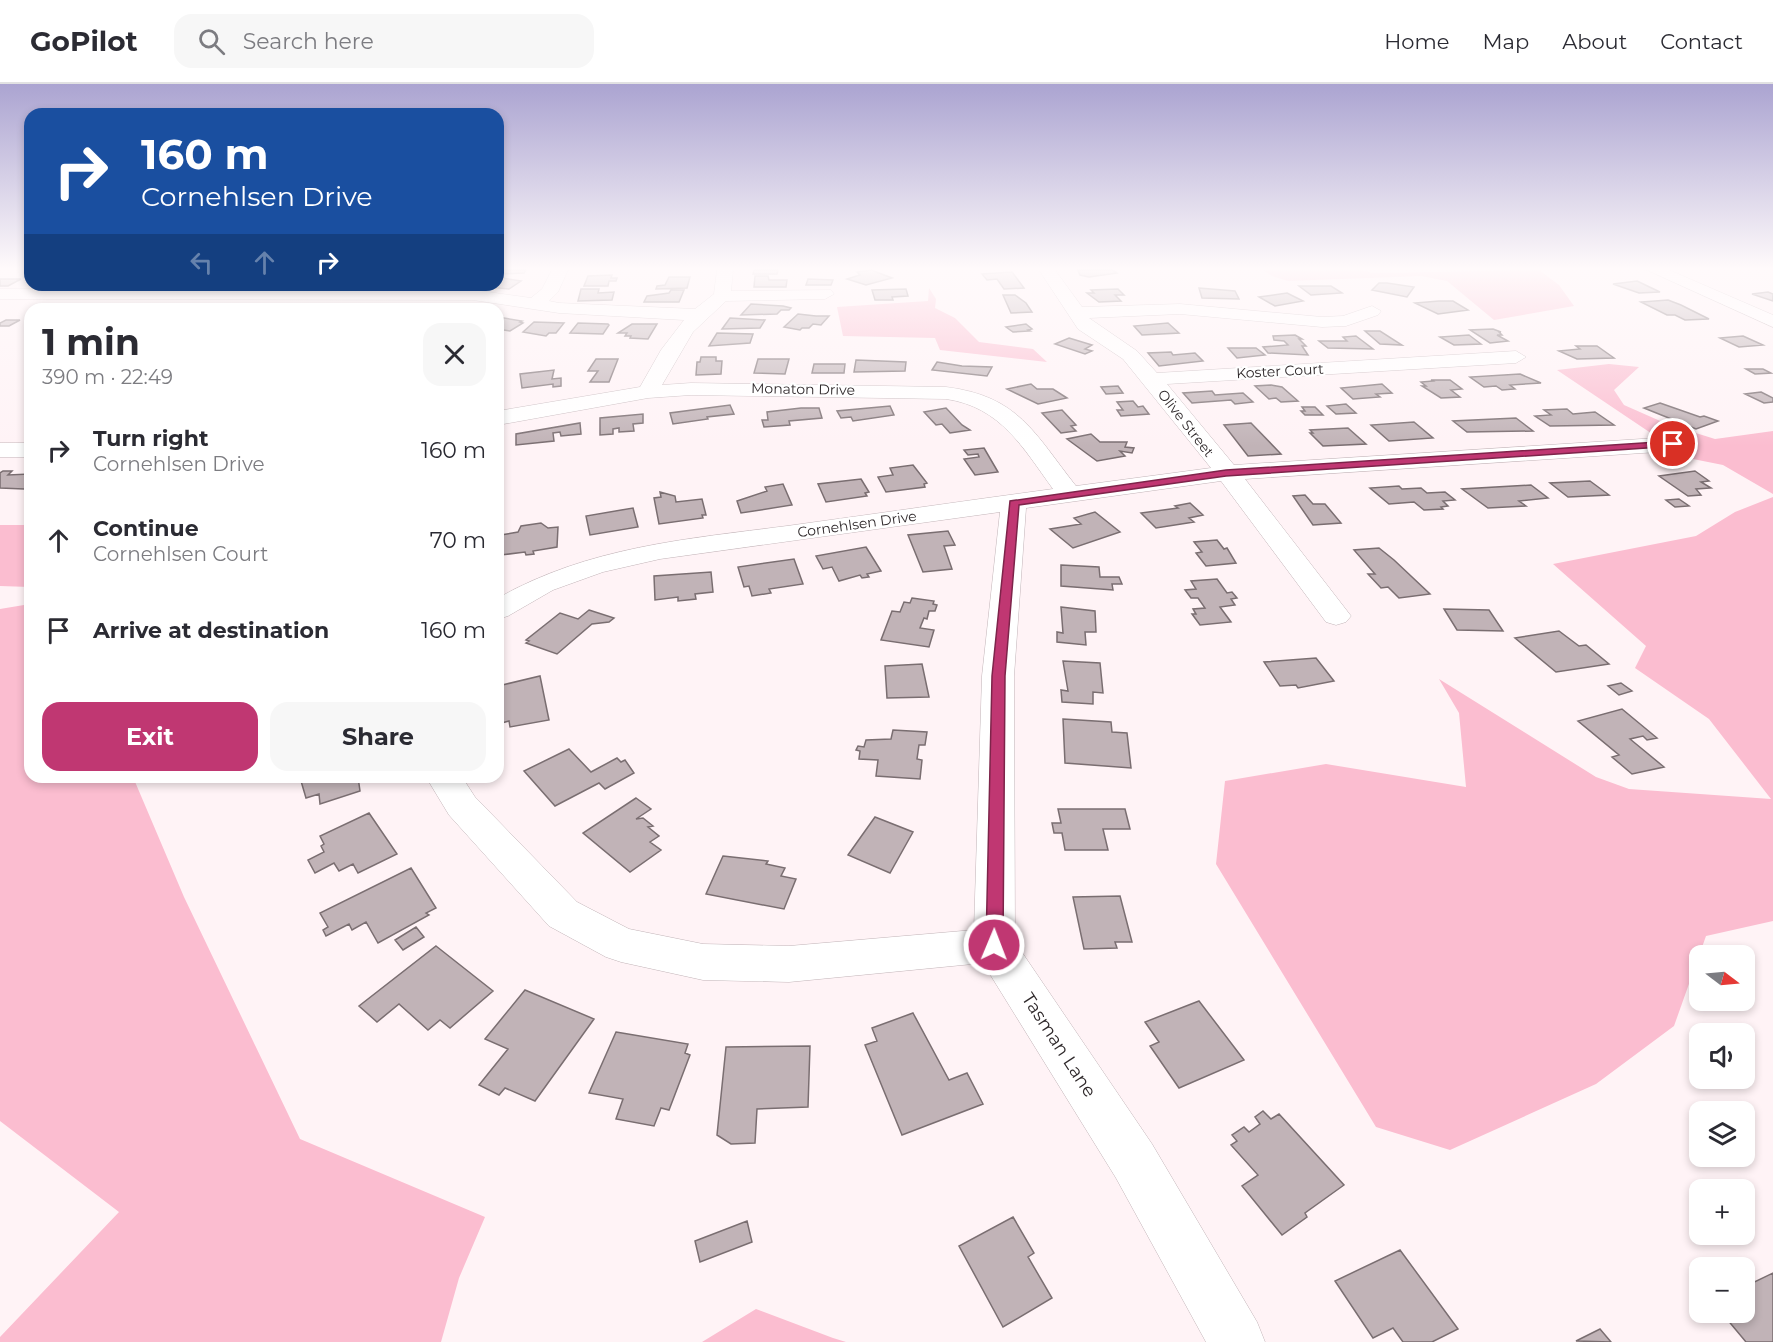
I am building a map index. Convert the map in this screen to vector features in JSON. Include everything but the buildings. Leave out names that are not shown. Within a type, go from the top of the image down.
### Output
[{"type":"street","points":[[648,392],[678,335],[684,329]]},
{"type":"street","name":"Olive Street","points":[[1090,329],[1130,355],[1152,378],[1268,524],[1336,616]]},
{"type":"street","name":"Koster Court","points":[[1152,378],[1516,357]]},
{"type":"street","name":"Monaton Drive","points":[[504,417],[648,392],[731,388],[924,391],[965,396],[997,408],[1011,421],[1068,493]]},
{"type":"street","name":"Cornehlsen Drive","points":[[504,607],[543,584],[595,565],[660,551],[1014,503],[1068,493],[1226,473],[1673,444]]},
{"type":"street","points":[[0,450],[24,450]]},
{"type":"street","points":[[448,783],[462,806],[563,914],[621,945],[704,962],[789,964],[994,945],[998,676],[1014,503]]},
{"type":"street","name":"Tasman Lane","points":[[994,945],[1134,1161],[1237,1342]]},
{"type":"shaded area","points":[[841,329],[966,329],[979,342],[1033,349],[1047,362],[940,350],[935,338],[843,336]]},
{"type":"shaded area","points":[[1609,364],[1639,367],[1614,390],[1624,405],[1667,424],[1715,439],[1773,431],[1773,494],[1723,465],[1688,458],[1557,370]]},
{"type":"shaded area","points":[[1773,497],[1773,921],[1706,936],[1703,945],[1689,945],[1689,984],[1674,1026],[1596,1084],[1450,1150],[1376,1127],[1216,864],[1225,781],[1326,764],[1466,787],[1459,713],[1439,679],[1596,777],[1629,789],[1771,799],[1709,719],[1635,668],[1646,646],[1553,564],[1696,536],[1735,512]]},
{"type":"shaded area","points":[[0,525],[24,525],[24,587],[0,586]]},
{"type":"shaded area","points":[[24,605],[24,783],[136,783],[184,897],[300,1139],[485,1217],[459,1278],[441,1342],[0,1342],[0,1337],[119,1212],[0,1121],[0,609]]},
{"type":"shaded area","points":[[756,1309],[833,1338],[846,1342],[702,1342]]},
{"type":"route","points":[[994,945],[998,676],[1014,503],[1068,493],[1226,473],[1673,444]]}]
